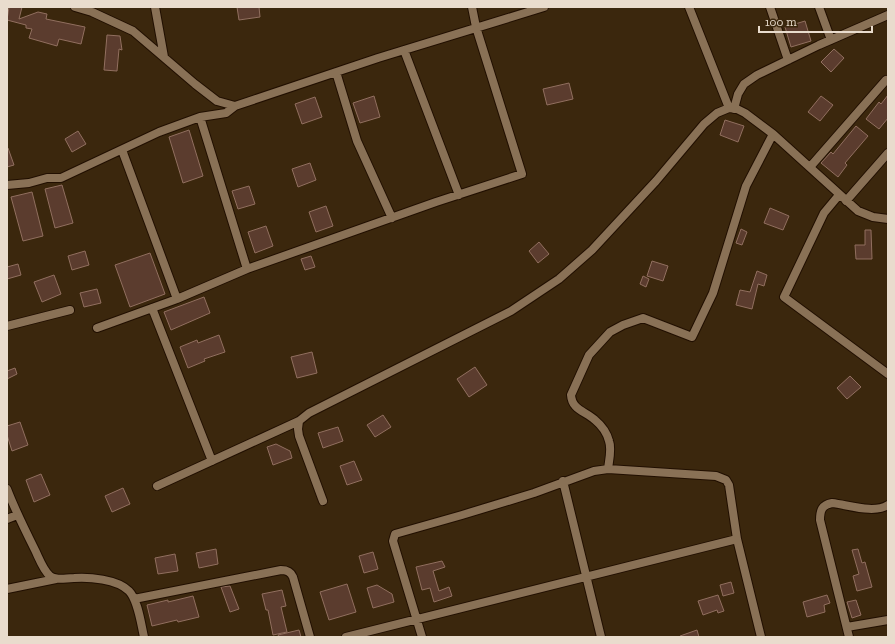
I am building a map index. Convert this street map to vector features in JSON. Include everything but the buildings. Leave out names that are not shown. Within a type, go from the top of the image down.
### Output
[{"type":"street","points":[[75,7],[92,10],[133,31],[217,101],[235,106]]},
{"type":"street","points":[[155,7],[164,57]]},
{"type":"street","points":[[97,328],[177,299],[247,269],[522,174],[476,27],[472,7]]},
{"type":"street","points":[[7,186],[30,183],[47,178],[61,178],[159,132],[200,118],[226,113],[235,106],[336,72],[544,7]]},
{"type":"street","points":[[689,7],[732,109]]},
{"type":"street","points":[[770,7],[788,60]]},
{"type":"street","points":[[819,7],[831,40]]},
{"type":"street","points":[[732,109],[744,84],[757,74],[888,15]]},
{"type":"street","points":[[404,50],[459,195]]},
{"type":"street","points":[[336,72],[357,141],[392,218]]},
{"type":"street","points":[[810,167],[886,80]]},
{"type":"street","points":[[157,486],[299,421],[309,413],[511,311],[560,279],[592,250],[656,181],[704,124],[717,113],[732,109],[745,113],[773,134],[858,211],[873,217],[888,219]]},
{"type":"street","points":[[200,118],[247,269]]},
{"type":"street","points":[[608,469],[610,442],[604,429],[595,420],[578,410],[573,405],[570,395],[589,355],[610,332],[623,325],[643,318],[692,338],[713,293],[746,186],[773,134]]},
{"type":"street","points":[[122,150],[177,299]]},
{"type":"street","points":[[846,201],[888,153]]},
{"type":"street","points":[[839,195],[824,213],[784,297],[888,374]]},
{"type":"street","points":[[152,308],[212,461]]},
{"type":"street","points":[[7,326],[70,310]]},
{"type":"street","points":[[299,421],[299,436],[323,501]]},
{"type":"street","points":[[422,637],[393,541],[395,534],[477,511],[594,471],[608,469],[716,476],[726,480],[729,485],[737,539],[761,637]]},
{"type":"street","points":[[563,482],[602,637]]},
{"type":"street","points":[[7,488],[17,515],[43,567],[49,575],[56,579]]},
{"type":"street","points":[[849,637],[820,520],[820,512],[822,507],[826,504],[832,503],[875,510],[888,505]]},
{"type":"street","points":[[7,519],[17,515]]},
{"type":"street","points":[[346,637],[737,539]]},
{"type":"street","points":[[134,599],[286,570],[293,578],[310,637]]},
{"type":"street","points":[[7,589],[56,579],[77,578],[102,579],[118,584],[129,591],[134,599],[144,637]]},
{"type":"street","points":[[846,627],[888,620]]}]
